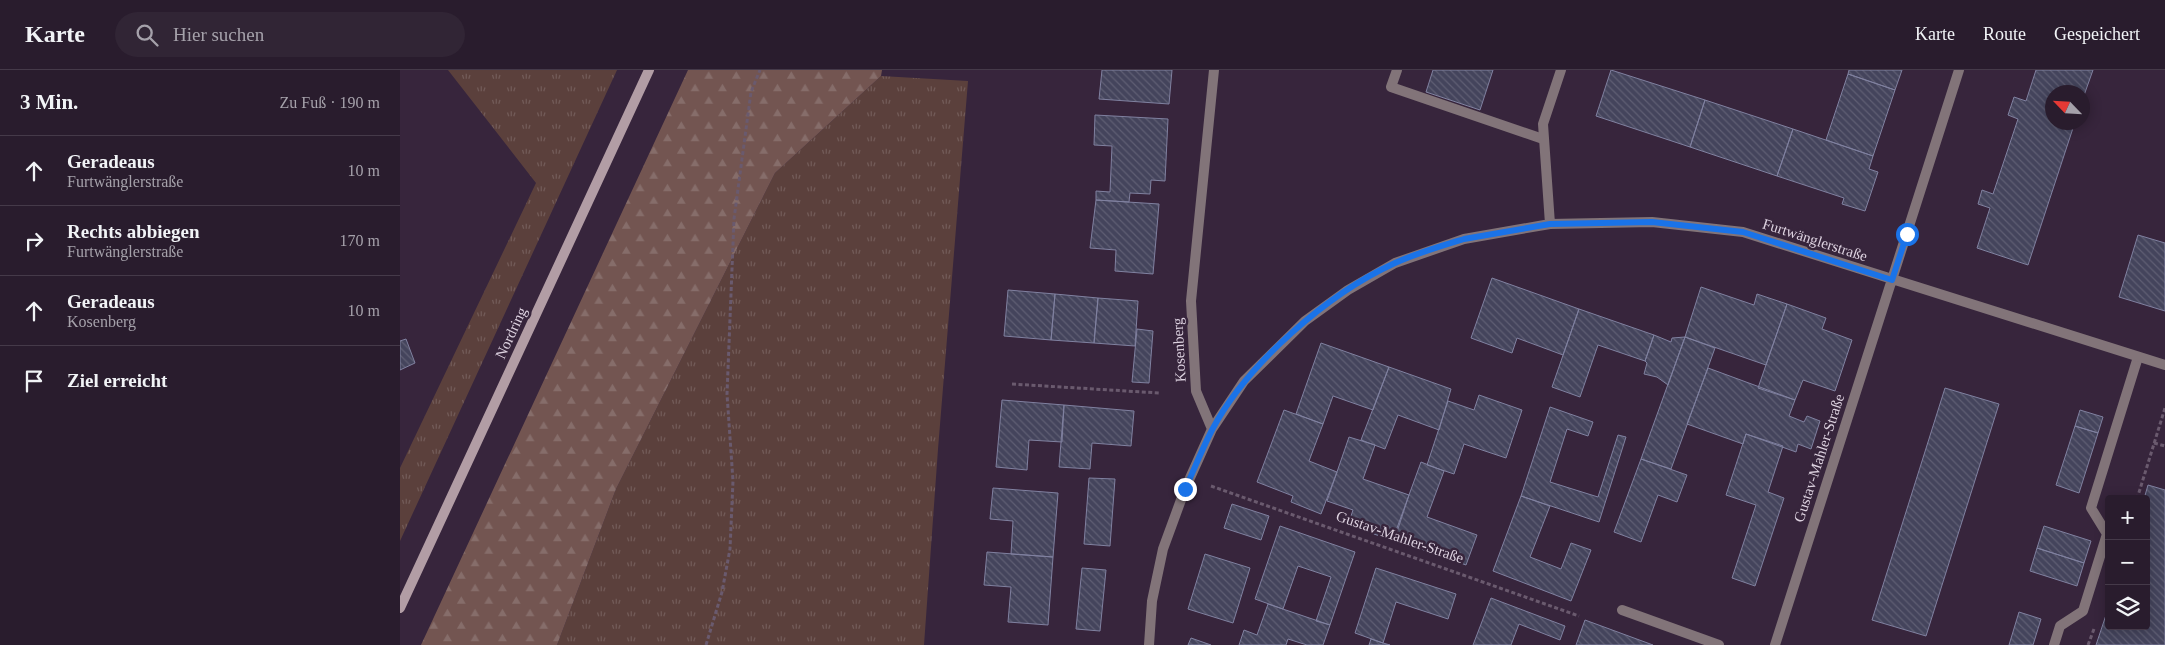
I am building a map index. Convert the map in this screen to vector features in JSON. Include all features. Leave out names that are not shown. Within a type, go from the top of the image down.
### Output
[{"type":"main road","name":"Nordring","points":[[400,608],[649,70]]},
{"type":"street","name":"Kosenberg","points":[[1212,429],[1196,391],[1191,301],[1214,70]]},
{"type":"street","points":[[1396,70],[1391,87],[1544,138]]},
{"type":"street","points":[[1550,224],[1543,124],[1561,70]]},
{"type":"street","points":[[1892,280],[1959,70]]},
{"type":"street","name":"Furtwänglerstraße","points":[[1212,429],[1244,381],[1305,320],[1348,290],[1395,263],[1452,242],[1550,224],[1652,222],[1743,232],[2165,365]]},
{"type":"street","name":"Gustav-Mahler-Straße","points":[[1775,645],[1892,280]]},
{"type":"street","points":[[2054,645],[2060,626],[2082,611],[2107,534],[2091,508],[2138,357]]},
{"type":"street","points":[[1149,645],[1152,601],[1163,549],[1185,489],[1212,429]]},
{"type":"street","points":[[1622,610],[1719,645]]},
{"type":"path","points":[[706,645],[722,592],[730,549],[733,481],[728,394],[734,219],[751,92],[760,70]]},
{"type":"path","points":[[1012,384],[1159,393]]},
{"type":"path","points":[[2138,495],[2165,408]]},
{"type":"path","points":[[2154,443],[2165,446]]},
{"type":"path","name":"Gustav-Mahler-Straße","points":[[1211,486],[1579,616]]},
{"type":"green space","points":[[448,70],[617,70],[400,541],[400,468],[536,183]]},
{"type":"green space","points":[[688,70],[882,70],[881,76],[775,173],[616,489],[557,645],[421,645]]},
{"type":"green space","points":[[881,76],[968,81],[924,645],[557,645],[616,489],[775,173]]},
{"type":"building","points":[[1102,70],[1172,70],[1169,104],[1099,99]]},
{"type":"building","points":[[1433,70],[1493,70],[1480,110],[1426,92]]},
{"type":"building","points":[[1611,70],[1705,100],[1690,147],[1596,116]]},
{"type":"building","points":[[1849,70],[1902,70],[1895,90],[1848,74]]},
{"type":"building","points":[[2036,70],[2093,70],[2088,85],[2045,85],[2045,130],[2072,130],[2028,265],[1977,248],[1990,208],[1978,204],[1982,190],[1993,194],[2018,119],[2008,115],[2014,97],[2026,101]]},
{"type":"building","points":[[1848,74],[1895,90],[1873,156],[1826,140]]},
{"type":"building","points":[[1705,100],[1793,129],[1777,176],[1690,147]]},
{"type":"building","points":[[1095,115],[1168,119],[1165,181],[1151,180],[1150,194],[1130,193],[1129,202],[1096,200],[1096,191],[1110,192],[1112,146],[1094,145]]},
{"type":"building","points":[[1793,129],[1873,156],[1869,169],[1878,172],[1865,211],[1842,204],[1844,198],[1777,176]]},
{"type":"building","points":[[1096,200],[1159,204],[1153,274],[1115,271],[1116,250],[1090,248]]},
{"type":"building","points":[[2138,235],[2165,243],[2165,311],[2119,297]]},
{"type":"building","points":[[1492,278],[1579,309],[1563,355],[1517,338],[1512,353],[1471,338]]},
{"type":"building","points":[[1701,287],[1754,305],[1757,294],[1787,304],[1766,365],[1685,337]]},
{"type":"building","points":[[1008,290],[1055,294],[1051,340],[1004,336]]},
{"type":"building","points":[[1055,294],[1098,298],[1094,343],[1051,340]]},
{"type":"building","points":[[1098,298],[1138,301],[1135,346],[1094,343]]},
{"type":"building","points":[[1787,304],[1826,318],[1822,329],[1852,340],[1835,391],[1803,380],[1795,400],[1758,388]]},
{"type":"building","points":[[1579,309],[1654,335],[1645,361],[1598,345],[1580,397],[1552,387]]},
{"type":"building","points":[[1137,329],[1153,331],[1149,383],[1132,382]]},
{"type":"building","points":[[1654,335],[1671,342],[1672,338],[1685,337],[1668,385],[1657,377],[1644,374],[1647,363],[1645,361]]},
{"type":"building","points":[[1685,337],[1715,348],[1671,469],[1641,459]]},
{"type":"building","points":[[406,339],[415,363],[400,370],[400,341]]},
{"type":"building","points":[[1321,343],[1389,367],[1373,410],[1333,396],[1323,424],[1296,414]]},
{"type":"building","points":[[1389,367],[1451,389],[1439,430],[1398,415],[1385,449],[1361,440]]},
{"type":"building","points":[[1708,368],[1795,400],[1789,416],[1804,422],[1807,416],[1820,421],[1811,449],[1798,444],[1796,452],[1746,434],[1743,444],[1687,424]]},
{"type":"building","points":[[1945,388],[1999,404],[1926,636],[1872,620]]},
{"type":"building","points":[[1479,395],[1522,410],[1506,458],[1464,444],[1454,474],[1427,465],[1448,401],[1474,410]]},
{"type":"building","points":[[1002,400],[1064,405],[1062,442],[1029,440],[1027,470],[996,467]]},
{"type":"building","points":[[1064,405],[1134,411],[1131,446],[1092,443],[1090,469],[1059,467]]},
{"type":"building","points":[[1550,407],[1593,422],[1588,436],[1567,429],[1550,482],[1598,497],[1618,435],[1626,437],[1599,522],[1521,496]]},
{"type":"building","points":[[1284,410],[1323,424],[1309,461],[1337,472],[1321,514],[1291,502],[1293,496],[1257,482]]},
{"type":"building","points":[[2080,410],[2103,417],[2098,433],[2075,426]]},
{"type":"building","points":[[2075,426],[2098,433],[2079,493],[2056,485]]},
{"type":"building","points":[[1746,434],[1783,446],[1768,492],[1784,498],[1755,586],[1732,578],[1756,505],[1726,495]]},
{"type":"building","points":[[1349,437],[1375,445],[1363,479],[1409,495],[1394,541],[1348,525],[1353,510],[1327,501]]},
{"type":"building","points":[[1641,459],[1687,475],[1677,502],[1658,495],[1641,542],[1614,532]]},
{"type":"building","points":[[1421,462],[1444,471],[1427,517],[1477,535],[1466,565],[1393,539]]},
{"type":"building","points":[[1089,478],[1115,479],[1110,546],[1084,544]]},
{"type":"building","points":[[2148,485],[2165,490],[2165,645],[2096,645],[2105,618],[2105,630],[2150,630],[2150,495],[2145,495]]},
{"type":"building","points":[[993,488],[1058,493],[1053,557],[1011,554],[1013,521],[990,519]]},
{"type":"building","points":[[1521,496],[1550,506],[1530,557],[1561,569],[1571,543],[1591,550],[1571,601],[1493,571]]},
{"type":"building","points":[[1232,504],[1269,516],[1261,540],[1224,528]]},
{"type":"building","points":[[1280,526],[1355,552],[1330,625],[1316,621],[1331,577],[1298,566],[1283,609],[1255,599]]},
{"type":"building","points":[[2044,526],[2091,541],[2084,563],[2037,548]]},
{"type":"building","points":[[2037,548],[2084,563],[2077,586],[2030,571]]},
{"type":"building","points":[[987,552],[1053,557],[1048,625],[1008,622],[1011,587],[984,585]]},
{"type":"building","points":[[1205,554],[1250,568],[1233,623],[1188,609]]},
{"type":"building","points":[[1082,568],[1106,570],[1100,631],[1076,629]]},
{"type":"building","points":[[1376,568],[1456,594],[1448,619],[1396,602],[1383,643],[1355,633]]},
{"type":"building","points":[[1491,598],[1565,626],[1560,640],[1519,624],[1511,645],[1473,645]]},
{"type":"building","points":[[1268,604],[1330,625],[1323,645],[1307,645],[1288,639],[1286,645],[1239,645],[1244,630],[1257,635]]},
{"type":"building","points":[[2019,612],[2041,619],[2033,645],[2009,645]]},
{"type":"building","points":[[1585,620],[1653,645],[1576,645]]},
{"type":"building","points":[[1191,638],[1211,645],[1188,645]]},
{"type":"building","points":[[1371,639],[1383,643],[1390,645],[1369,645]]},
{"type":"route","points":[[1185,489],[1212,429],[1244,381],[1305,320],[1348,290],[1395,263],[1452,242],[1550,224],[1652,222],[1743,232],[1892,280],[1907,234]]}]
